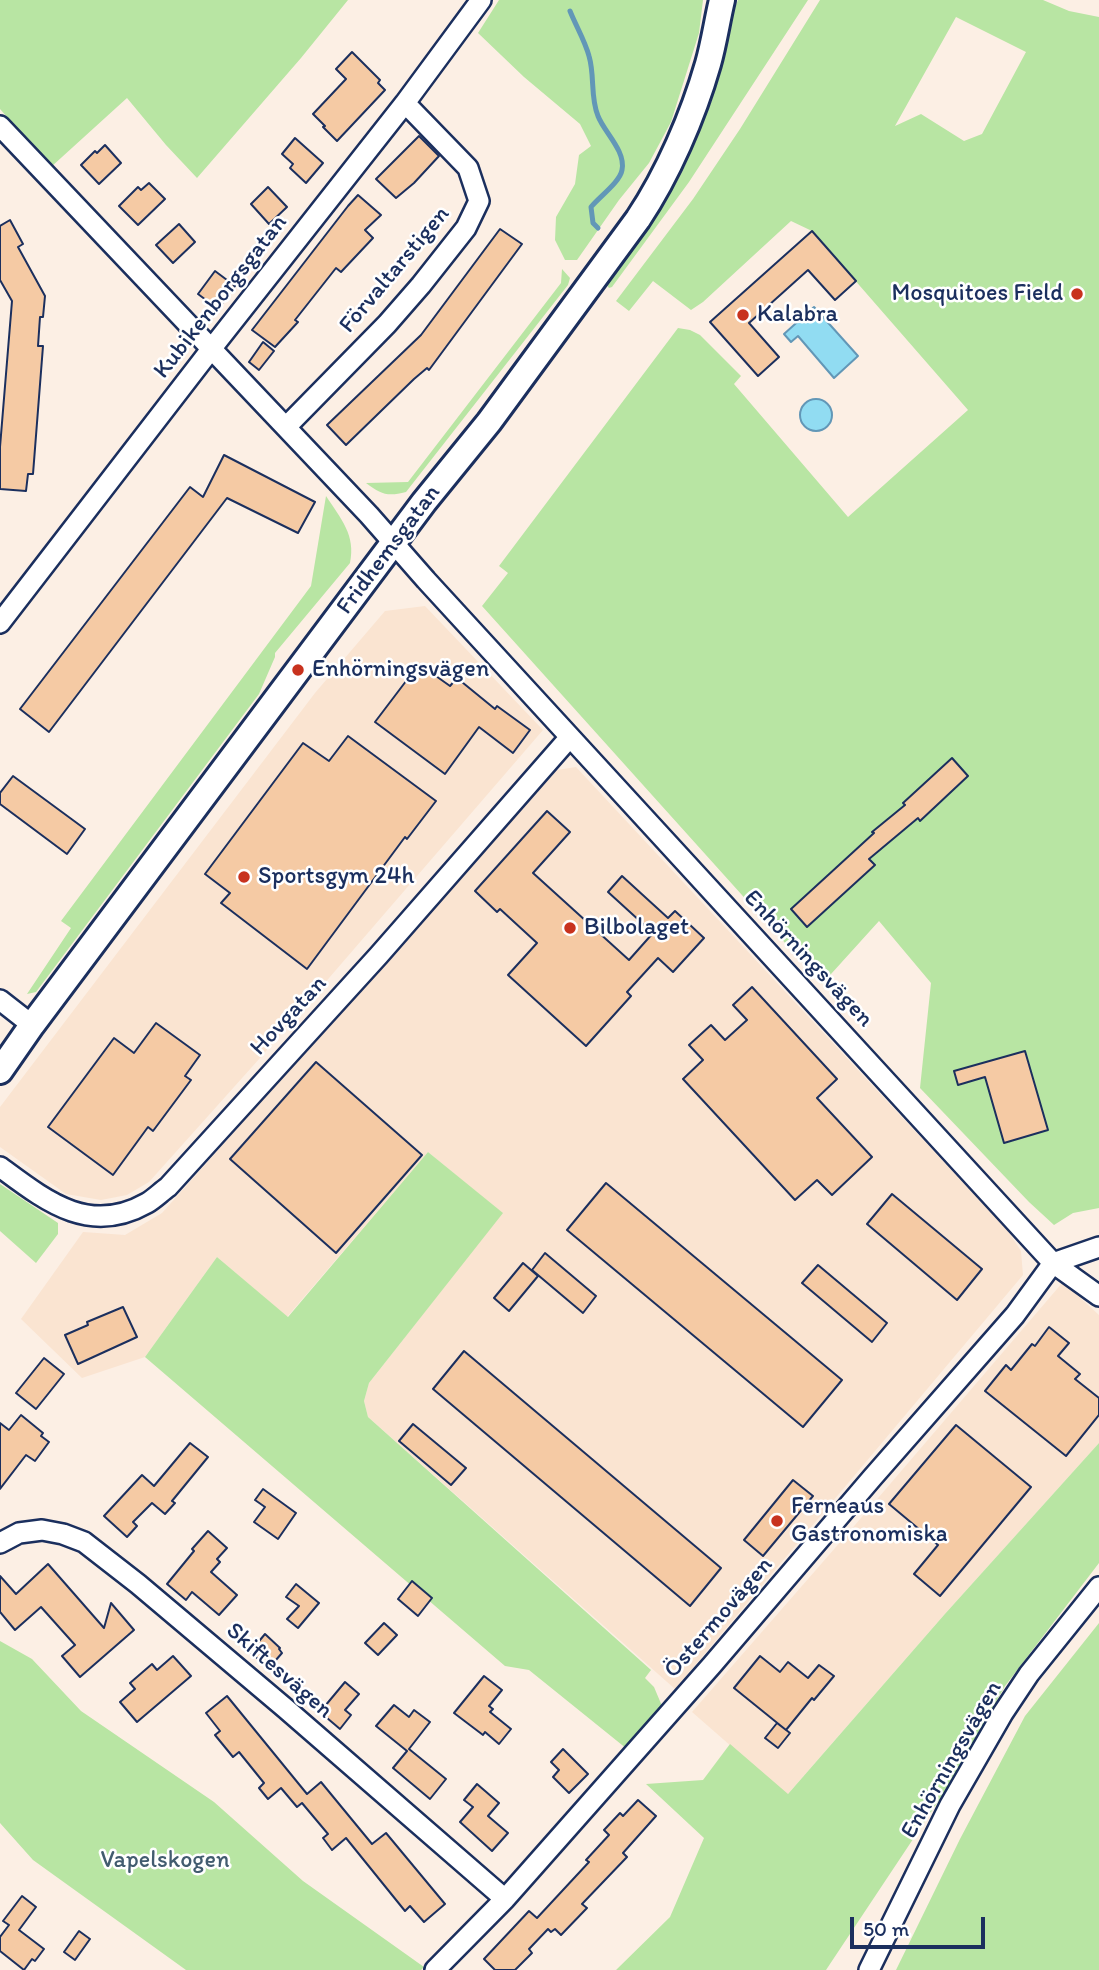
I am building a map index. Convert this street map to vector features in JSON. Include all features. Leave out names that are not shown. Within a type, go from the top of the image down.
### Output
[{"type":"street","name":"Kubikenborgsgatan","points":[[0,623],[405,103],[481,0]]},
{"type":"street","name":"Fridhemsgatan","points":[[0,1071],[424,502],[489,422],[651,200],[685,128],[708,65],[722,0]]},
{"type":"street","name":"Förvaltarstigen","points":[[286,427],[387,324],[421,285],[466,229],[479,201],[468,168],[405,103]]},
{"type":"street","name":"Enhörningsvägen","points":[[0,126],[394,543],[1053,1263],[1099,1296]]},
{"type":"street","name":"Hovgatan","points":[[0,1167],[59,1208],[78,1214],[93,1217],[112,1216],[148,1203],[168,1186],[379,955],[570,737]]},
{"type":"street","points":[[0,1000],[32,1025]]},
{"type":"street","points":[[1053,1263],[1099,1247]]},
{"type":"street","name":"Östermovägen","points":[[435,1970],[505,1899],[712,1665],[1015,1315],[1053,1263]]},
{"type":"street","name":"Skiftesvägen","points":[[0,1543],[19,1533],[42,1530],[84,1542],[267,1693],[505,1899]]},
{"type":"street","name":"Enhörningsvägen","points":[[869,1970],[950,1805],[1003,1713],[1029,1674],[1099,1587]]},
{"type":"shaded area","points":[[425,606],[543,730],[260,1058],[149,1182],[127,1195],[101,1200],[66,1194],[0,1147],[0,1107],[315,693],[385,611]]},
{"type":"shaded area","points":[[576,767],[1008,1231],[1021,1251],[1023,1275],[675,1689],[368,1417],[364,1401],[369,1383],[502,1213],[428,1152],[287,1317],[217,1257],[145,1357],[82,1378],[21,1319],[83,1232],[125,1235],[162,1213],[557,770]]},
{"type":"shaded area","points":[[1063,1282],[1099,1315],[1099,1443],[787,1795],[692,1712]]},
{"type":"green space","points":[[0,0],[348,0],[197,178],[127,98],[51,167],[0,109]]},
{"type":"green space","points":[[499,0],[703,0],[699,33],[671,122],[649,163],[577,260],[565,260],[555,240],[556,217],[575,184],[579,155],[591,146],[580,124],[524,77],[478,33]]},
{"type":"green space","points":[[738,0],[808,0],[689,182],[609,288],[606,284],[657,216],[683,170],[712,100]]},
{"type":"green space","points":[[820,0],[1043,0],[1069,11],[1099,17],[1099,1208],[1073,1213],[1054,1225],[920,1088],[931,983],[879,921],[822,984],[482,606],[508,573],[499,566],[678,328],[700,335],[741,376],[734,384],[848,517],[968,410],[812,231],[791,221],[691,310],[653,281],[629,311],[616,301],[693,199]],"holes":[[[956,17],[1026,52],[982,134],[964,141],[921,114],[895,126]]]},
{"type":"green space","points":[[562,269],[570,278],[568,285],[406,492],[384,494],[366,483],[408,482],[561,283]]},
{"type":"green space","points":[[326,496],[349,536],[350,563],[275,653],[259,694],[36,992],[27,994],[71,928],[61,921],[311,586]]},
{"type":"green space","points":[[428,1152],[503,1213],[369,1383],[364,1401],[368,1417],[651,1670],[645,1678],[654,1687],[662,1706],[627,1749],[529,1670],[505,1666],[145,1357],[217,1257],[288,1317]]},
{"type":"green space","points":[[0,1184],[58,1223],[58,1234],[36,1263],[0,1231]]},
{"type":"green space","points":[[1099,1443],[1099,1563],[1005,1686],[945,1791],[826,1970],[616,1970],[670,1917],[704,1838],[646,1784],[703,1780],[730,1744],[788,1794]]},
{"type":"green space","points":[[1099,1623],[1099,1970],[896,1970],[960,1839],[1025,1716]]},
{"type":"green space","name":"Vapelskogen","points":[[0,1641],[32,1659],[81,1711],[214,1802],[303,1881],[424,1967],[421,1970],[186,1970],[33,1860],[0,1823]]},
{"type":"water","points":[[814,307],[858,356],[834,378],[798,336],[791,342],[784,334]]},
{"type":"water","points":[[816,399],[827,404],[832,415],[827,426],[816,431],[805,426],[800,415],[805,404]]},
{"type":"building","points":[[352,52],[380,80],[378,83],[385,90],[337,141],[313,114],[346,79],[336,69]]},
{"type":"building","points":[[419,136],[439,156],[396,198],[376,179]]},
{"type":"building","points":[[295,138],[323,163],[306,183],[290,168],[293,164],[282,154]]},
{"type":"building","points":[[105,145],[121,163],[99,184],[81,165]]},
{"type":"building","points":[[149,183],[165,199],[138,225],[119,206],[138,187],[141,190]]},
{"type":"building","points":[[268,187],[287,207],[269,224],[251,204]]},
{"type":"building","points":[[358,195],[381,215],[365,230],[373,238],[341,272],[336,268],[295,320],[298,322],[275,347],[252,330]]},
{"type":"building","points":[[10,220],[23,244],[18,247],[45,296],[38,346],[43,346],[33,474],[28,474],[26,491],[0,489],[0,447],[12,301],[0,280],[0,226]]},
{"type":"building","points":[[179,224],[195,242],[173,263],[156,245]]},
{"type":"building","points":[[500,229],[522,244],[429,370],[427,368],[414,379],[346,445],[327,425],[421,335]]},
{"type":"building","points":[[812,231],[856,281],[835,300],[808,270],[749,323],[779,357],[758,376],[710,322]]},
{"type":"building","points":[[215,271],[235,286],[218,309],[198,294]]},
{"type":"building","points":[[263,342],[274,351],[259,370],[249,362]]},
{"type":"building","points":[[224,455],[315,502],[298,533],[227,498],[49,732],[20,709],[190,487],[203,497]]},
{"type":"building","points":[[419,664],[450,686],[457,678],[495,709],[497,706],[530,730],[513,753],[479,727],[445,774],[375,722]]},
{"type":"building","points":[[348,736],[436,801],[407,839],[405,837],[307,969],[221,903],[230,893],[205,874],[303,743],[329,761]]},
{"type":"building","points":[[952,758],[968,776],[920,821],[918,818],[869,859],[875,865],[807,927],[791,909],[874,833],[872,832],[905,805],[903,803]]},
{"type":"building","points":[[13,776],[85,829],[67,854],[0,804],[0,793]]},
{"type":"building","points":[[547,811],[570,832],[533,873],[629,960],[653,933],[608,892],[622,876],[668,918],[675,911],[704,938],[673,972],[658,958],[627,992],[631,996],[586,1046],[508,975],[537,943],[500,909],[497,912],[475,891]]},
{"type":"building","points":[[752,987],[837,1079],[817,1098],[872,1157],[832,1195],[817,1180],[795,1200],[683,1079],[703,1060],[689,1045],[711,1025],[725,1040],[747,1020],[733,1005]]},
{"type":"building","points":[[156,1023],[200,1055],[185,1076],[191,1080],[153,1131],[148,1127],[113,1175],[48,1127],[114,1038],[134,1053]]},
{"type":"building","points":[[1025,1051],[1048,1130],[1004,1143],[985,1077],[958,1085],[954,1071]]},
{"type":"building","points":[[316,1062],[422,1155],[336,1253],[230,1159]]},
{"type":"building","points":[[606,1183],[842,1380],[803,1427],[567,1230]]},
{"type":"building","points":[[892,1194],[982,1269],[957,1300],[867,1224]]},
{"type":"building","points":[[545,1253],[596,1296],[583,1313],[532,1270]]},
{"type":"building","points":[[523,1263],[538,1276],[509,1311],[494,1298]]},
{"type":"building","points":[[818,1265],[887,1323],[872,1342],[802,1283]]},
{"type":"building","points":[[123,1307],[137,1337],[78,1364],[65,1335],[88,1325],[87,1322]]},
{"type":"building","points":[[1049,1327],[1069,1343],[1058,1356],[1080,1374],[1075,1379],[1099,1398],[1099,1415],[1066,1456],[985,1391],[1006,1365],[1011,1370],[1032,1344],[1035,1346]]},
{"type":"building","points":[[464,1351],[721,1568],[690,1606],[433,1389]]},
{"type":"building","points":[[44,1358],[64,1374],[36,1409],[16,1393]]},
{"type":"building","points":[[21,1415],[43,1433],[41,1436],[49,1442],[35,1461],[26,1455],[0,1489],[0,1423],[9,1430]]},
{"type":"building","points":[[413,1424],[466,1468],[451,1485],[399,1441]]},
{"type":"building","points":[[956,1425],[1031,1487],[940,1596],[914,1574],[938,1545],[889,1504]]},
{"type":"building","points":[[190,1443],[208,1457],[172,1501],[175,1503],[165,1514],[152,1503],[133,1522],[137,1526],[127,1537],[104,1516],[142,1475],[154,1486]]},
{"type":"building","points":[[793,1480],[813,1496],[763,1556],[744,1540]]},
{"type":"building","points":[[263,1489],[296,1513],[278,1539],[254,1522],[265,1507],[255,1500]]},
{"type":"building","points":[[208,1531],[227,1548],[217,1559],[220,1562],[211,1572],[237,1595],[219,1615],[192,1592],[186,1600],[167,1584]]},
{"type":"building","points":[[48,1564],[104,1628],[111,1603],[134,1630],[80,1677],[62,1656],[75,1645],[41,1607],[15,1630],[0,1612],[0,1576],[16,1594]]},
{"type":"building","points":[[412,1581],[432,1598],[418,1616],[398,1599]]},
{"type":"building","points":[[296,1584],[319,1603],[298,1628],[287,1619],[299,1606],[286,1597]]},
{"type":"building","points":[[384,1623],[397,1635],[378,1655],[365,1643]]},
{"type":"building","points":[[265,1634],[282,1653],[269,1668],[250,1652]]},
{"type":"building","points":[[173,1656],[191,1676],[137,1722],[120,1702],[135,1689],[130,1683],[152,1664],[157,1670]]},
{"type":"building","points":[[760,1656],[780,1672],[788,1662],[808,1678],[819,1665],[834,1676],[786,1730],[734,1688]]},
{"type":"building","points":[[484,1676],[502,1690],[489,1706],[493,1709],[490,1712],[511,1729],[499,1744],[454,1713]]},
{"type":"building","points":[[345,1682],[359,1694],[345,1710],[351,1715],[340,1729],[320,1712]]},
{"type":"building","points":[[227,1696],[307,1794],[321,1782],[372,1844],[386,1833],[445,1904],[424,1922],[410,1906],[405,1911],[346,1838],[332,1850],[323,1838],[328,1834],[302,1803],[297,1807],[281,1788],[268,1799],[259,1788],[264,1783],[239,1752],[233,1757],[215,1735],[220,1731],[206,1713]]},
{"type":"building","points":[[394,1705],[409,1717],[414,1710],[430,1722],[409,1749],[446,1779],[430,1799],[393,1768],[407,1751],[376,1726]]},
{"type":"building","points":[[777,1723],[790,1733],[778,1748],[765,1738]]},
{"type":"building","points":[[563,1749],[588,1774],[569,1793],[553,1777],[559,1770],[551,1762]]},
{"type":"building","points":[[477,1784],[499,1803],[488,1816],[508,1833],[492,1851],[460,1822],[473,1807],[464,1800]]},
{"type":"building","points":[[638,1800],[656,1816],[623,1853],[627,1857],[582,1904],[587,1908],[561,1935],[555,1929],[551,1932],[548,1929],[529,1949],[532,1953],[515,1970],[495,1970],[484,1959],[529,1911],[537,1918],[589,1862],[586,1860],[609,1835],[604,1830],[620,1813],[623,1816]]},
{"type":"building","points":[[22,1896],[36,1907],[19,1930],[44,1949],[24,1970],[0,1951],[0,1937],[9,1925],[3,1921]]},
{"type":"building","points":[[79,1931],[90,1939],[75,1960],[64,1952]]},
{"type":"waterway","points":[[570,11],[589,56],[598,116],[618,149],[622,163],[620,175],[591,207],[593,223],[598,228]]},
{"type":"place","name":"Mosquitoes Field","points":[[1077,294]]},
{"type":"place","name":"Kalabra","points":[[743,315]]},
{"type":"place","name":"Enhörningsvägen","points":[[298,670]]},
{"type":"place","name":"Sportsgym 24h","points":[[244,877]]},
{"type":"place","name":"Bilbolaget","points":[[570,928]]},
{"type":"place","name":"Ferneaus Gastronomiska","points":[[777,1521]]}]
